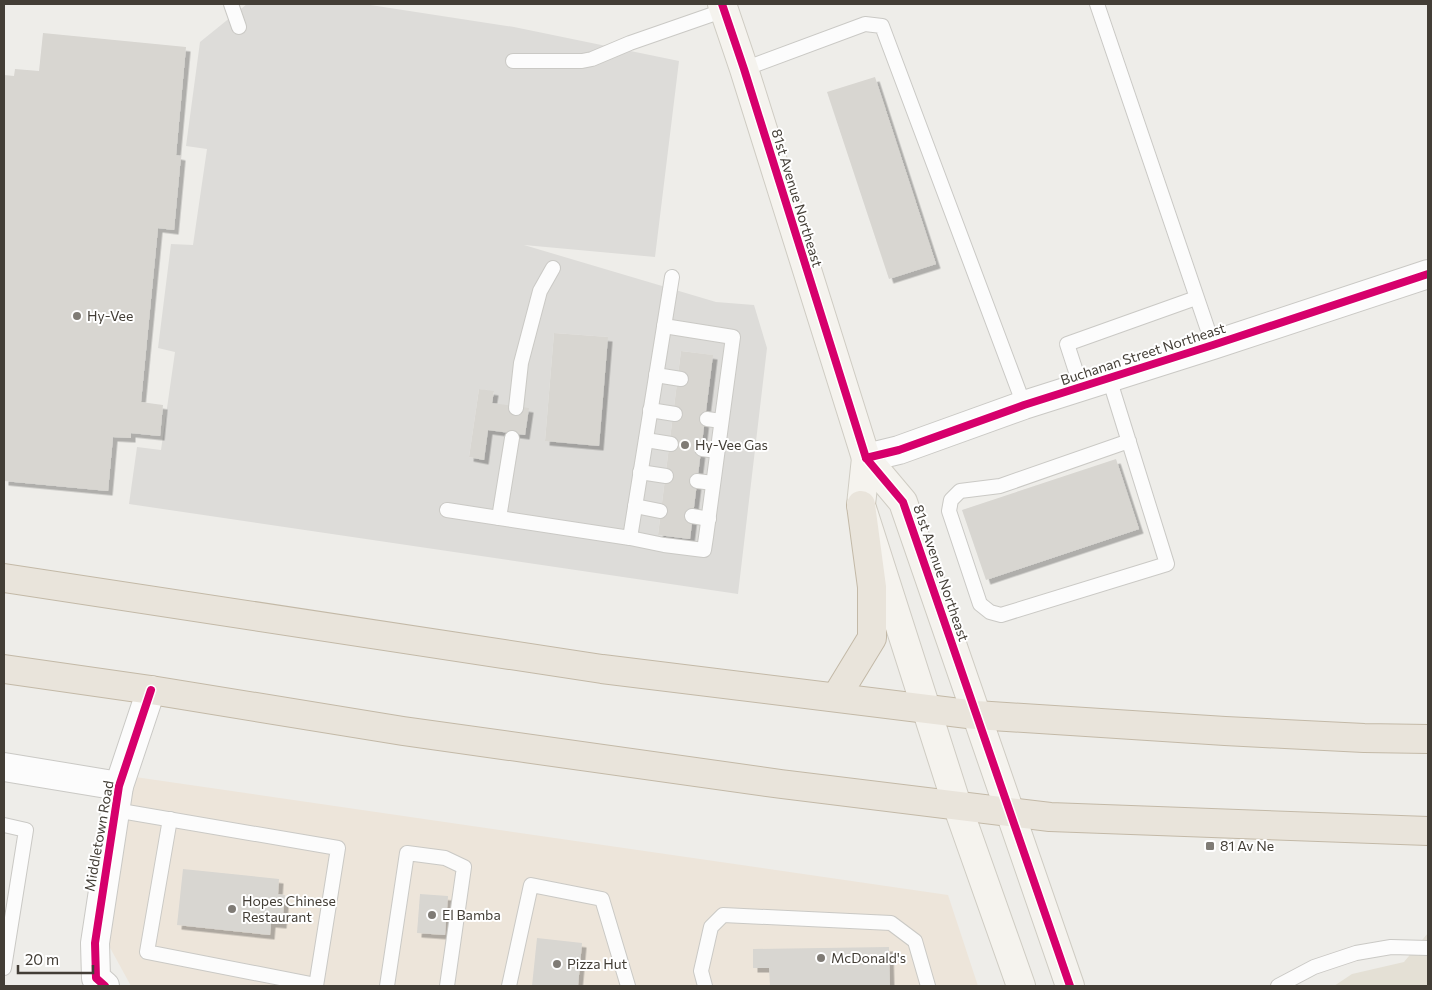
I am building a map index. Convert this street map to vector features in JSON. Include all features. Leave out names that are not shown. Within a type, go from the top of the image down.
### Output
[{"type":"highway","points":[[836,697],[872,638],[872,587],[861,505]]},
{"type":"highway","points":[[4,578],[602,668],[976,715],[1225,731],[1364,738],[1428,739]]},
{"type":"highway","points":[[4,669],[151,690],[413,732],[780,784],[1010,813],[1050,817],[1428,831]]},
{"type":"street","name":"81st Avenue Northeast","points":[[724,7],[866,458],[903,502],[1070,986]]},
{"type":"street","name":"Buchanan Street Northeast","points":[[866,458],[899,450],[1024,405],[1214,345],[1428,274]]},
{"type":"street","name":"81st Avenue Northeast","points":[[866,458],[861,505],[956,805],[1021,986]]},
{"type":"street","name":"Middletown Road","points":[[105,986],[96,978],[95,943],[117,798],[151,690]]},
{"type":"street","points":[[4,767],[117,798]]},
{"type":"lane","points":[[231,4],[239,27]]},
{"type":"lane","points":[[1097,4],[1196,298],[1214,345]]},
{"type":"lane","points":[[513,61],[582,61],[592,59],[724,7]]},
{"type":"lane","points":[[744,69],[865,24],[882,26],[1024,405]]},
{"type":"lane","points":[[516,408],[521,363],[540,291],[553,268]]},
{"type":"lane","points":[[630,538],[672,277]]},
{"type":"lane","points":[[1081,387],[1067,344],[1196,298]]},
{"type":"lane","points":[[447,510],[704,550],[721,421],[719,385],[732,337],[664,326]]},
{"type":"lane","points":[[656,375],[681,379]]},
{"type":"lane","points":[[1109,378],[1129,441],[1167,564],[1001,614],[990,612],[980,604],[949,511],[951,500],[960,491],[1000,486],[1129,441]]},
{"type":"lane","points":[[650,410],[675,414]]},
{"type":"lane","points":[[707,419],[721,421]]},
{"type":"lane","points":[[499,518],[512,438]]},
{"type":"lane","points":[[646,440],[671,444]]},
{"type":"lane","points":[[702,449],[718,451]]},
{"type":"lane","points":[[640,472],[666,476]]},
{"type":"lane","points":[[697,481],[713,484]]},
{"type":"lane","points":[[635,506],[660,511]]},
{"type":"lane","points":[[692,516],[709,519]]},
{"type":"lane","points":[[117,798],[170,819],[338,848],[316,986],[147,952],[170,819]]},
{"type":"lane","points":[[4,825],[26,830],[4,968]]},
{"type":"lane","points":[[387,986],[407,853],[445,858],[464,867],[447,986]]},
{"type":"lane","points":[[510,986],[531,885],[602,899],[628,986]]},
{"type":"lane","points":[[705,986],[701,971],[711,927],[723,915],[891,923],[915,941],[928,986]]},
{"type":"lane","points":[[1278,986],[1314,967],[1356,953],[1391,948],[1428,948]]},
{"type":"shaded area","points":[[247,4],[364,4],[514,27],[679,61],[655,257],[524,245],[716,302],[754,305],[767,348],[738,594],[129,504],[137,447],[161,450],[175,352],[158,348],[171,244],[193,245],[207,149],[186,146],[200,42]],"holes":[[[554,333],[608,337],[545,441]],[[681,351],[712,355],[689,539],[658,535]],[[479,389],[494,392],[483,460],[469,457]]]},
{"type":"shaded area","points":[[135,777],[948,895],[978,986],[131,986],[108,944]]},
{"type":"shaded area","points":[[1428,933],[1428,986],[1334,986],[1352,974],[1404,962]]},
{"type":"building","name":"Hy-Vee","points":[[43,33],[186,47],[176,155],[181,156],[174,230],[158,228],[141,402],[163,405],[160,436],[131,433],[131,438],[113,437],[108,491],[4,481],[4,75],[14,76],[15,69],[39,71]]},
{"type":"building","points":[[875,77],[936,264],[889,279],[827,92]]},
{"type":"building","points":[[554,333],[608,337],[599,446],[545,441]]},
{"type":"building","name":"Hy-Vee Gas","points":[[681,351],[713,355],[690,539],[658,535]]},
{"type":"building","points":[[479,389],[494,391],[492,403],[529,408],[525,435],[488,430],[484,460],[469,457]]},
{"type":"building","points":[[1116,459],[1139,529],[986,580],[962,510]]},
{"type":"building","name":"Hopes Chinese Restaurant","points":[[183,869],[279,879],[278,894],[285,895],[282,924],[271,923],[270,935],[177,925]]},
{"type":"building","name":"El Bamba","points":[[420,894],[448,896],[445,935],[417,933]]},
{"type":"building","name":"Pizza Hut","points":[[537,938],[582,943],[578,986],[532,986]]},
{"type":"building","name":"McDonald's","points":[[889,947],[890,986],[770,986],[769,968],[753,968],[753,949]]},
{"type":"cycle path","points":[[722,4],[866,458],[903,502],[1070,986]]},
{"type":"cycle path","points":[[866,458],[899,450],[1024,405],[1428,274]]},
{"type":"cycle path","points":[[105,986],[96,978],[95,943],[119,786],[151,690]]},
{"type":"place","name":"Hy-Vee","points":[[77,316]]},
{"type":"place","name":"Hy-Vee Gas","points":[[685,445]]},
{"type":"place","name":"81 Av Ne","points":[[1210,846]]},
{"type":"place","name":"Hopes Chinese Restaurant","points":[[232,909]]},
{"type":"place","name":"El Bamba","points":[[432,915]]},
{"type":"place","name":"McDonald's","points":[[821,958]]},
{"type":"place","name":"Pizza Hut","points":[[557,964]]}]
